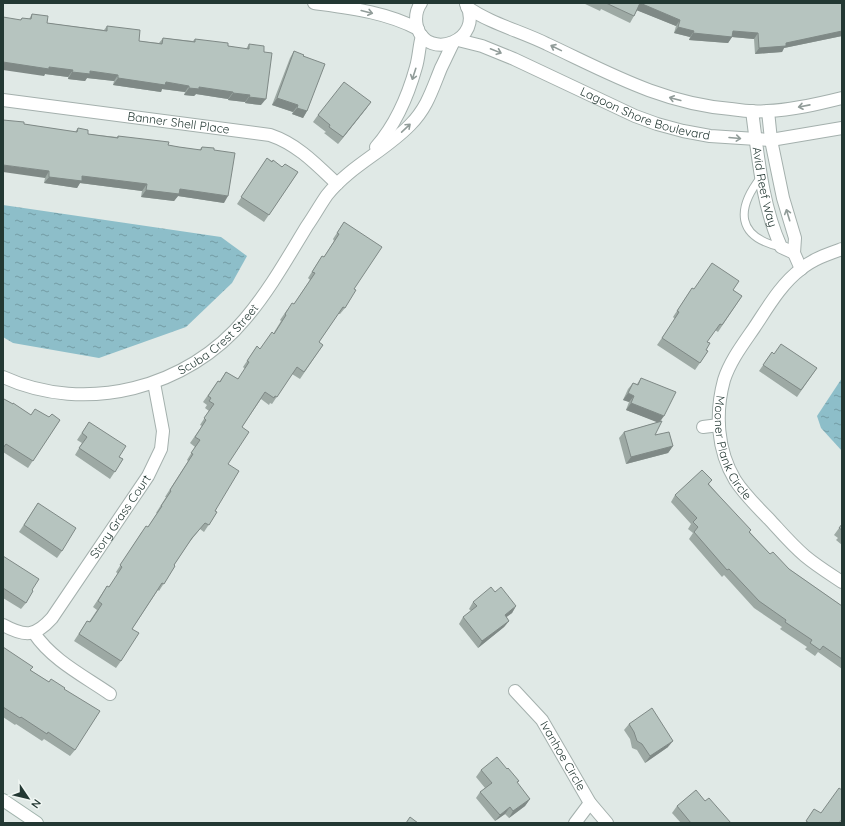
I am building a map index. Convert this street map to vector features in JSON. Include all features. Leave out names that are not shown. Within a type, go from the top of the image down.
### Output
[{"type":"street","points":[[314,3],[353,8],[399,20],[420,33]]},
{"type":"street","name":"Scuba Crest Street","points":[[364,160],[388,132],[402,106],[416,68],[420,33],[416,21],[416,14],[421,3]]},
{"type":"street","name":"Scuba Crest Street","points":[[3,377],[42,390],[96,394],[154,383],[185,369],[200,360],[232,334],[258,302],[319,206],[344,176],[398,136],[419,115],[430,97],[441,68],[456,41],[468,28],[469,14],[466,5]]},
{"type":"street","name":"Lagoon Shore Boulevard","points":[[466,5],[484,17],[647,90],[691,104],[717,108],[768,111],[787,109],[842,98]]},
{"type":"street","name":"Lagoon Shore Boulevard","points":[[420,33],[429,42],[437,44],[445,45],[456,41],[482,46],[514,59],[608,104],[657,124],[710,136],[771,140],[842,128]]},
{"type":"street","name":"Banner Shell Place","points":[[3,100],[270,135],[297,148],[337,184]]},
{"type":"street","name":"Avid Reef Way","points":[[752,111],[762,177],[772,225],[781,247]]},
{"type":"street","name":"Avid Reef Way","points":[[768,111],[771,140],[783,198],[795,238],[794,253],[801,269]]},
{"type":"street","points":[[781,247],[794,253]]},
{"type":"street","name":"Mooner Plank Circle","points":[[842,249],[814,261],[801,269],[783,287],[771,302],[730,365],[724,379],[718,425],[727,462],[735,480],[796,547],[816,564],[842,582]]},
{"type":"street","name":"Story Grass Court","points":[[34,633],[39,631],[52,618],[148,476],[161,449],[163,431],[154,383]]},
{"type":"street","points":[[703,427],[718,425]]},
{"type":"street","points":[[3,625],[17,632],[34,633],[51,653],[110,694]]},
{"type":"street","name":"Ivanhoe Circle","points":[[515,691],[542,720],[590,803],[607,823]]},
{"type":"street","points":[[3,800],[37,823]]},
{"type":"street","points":[[575,823],[590,803]]},
{"type":"lane","points":[[762,177],[747,199],[744,214],[745,222],[748,230],[758,238],[768,244],[781,247]]},
{"type":"water","points":[[3,205],[221,237],[247,256],[232,283],[186,327],[99,358],[13,343],[3,337]]},
{"type":"water","points":[[842,378],[842,451],[821,428],[817,416]]},
{"type":"building","points":[[606,3],[640,3],[634,16]]},
{"type":"building","points":[[640,3],[842,3],[842,31],[786,43],[786,46],[759,48],[758,33],[733,31],[732,37],[693,33],[694,31],[678,27],[680,20]]},
{"type":"building","points":[[32,14],[48,16],[47,23],[107,31],[107,26],[140,30],[139,41],[162,44],[163,38],[195,42],[195,39],[228,43],[228,46],[249,49],[249,44],[264,46],[264,52],[272,53],[266,99],[199,87],[199,89],[189,88],[189,86],[166,82],[165,85],[118,78],[118,75],[90,71],[90,74],[72,72],[73,70],[49,67],[49,69],[3,62],[3,17],[21,20],[22,18],[31,19]]},
{"type":"building","points":[[294,51],[325,64],[307,111],[297,108],[298,105],[277,98]]},
{"type":"building","points":[[344,82],[371,102],[343,137],[329,127],[330,125],[318,115]]},
{"type":"building","points":[[3,120],[24,122],[24,124],[77,132],[78,128],[88,130],[88,134],[169,142],[168,145],[179,147],[201,150],[202,147],[214,148],[214,150],[235,153],[228,196],[180,189],[179,194],[146,190],[147,184],[82,176],[82,181],[49,177],[49,171],[3,165]]},
{"type":"building","points":[[267,158],[272,162],[273,160],[282,167],[285,164],[298,172],[269,215],[241,197]]},
{"type":"building","points":[[344,222],[382,247],[354,289],[356,290],[345,308],[343,307],[319,342],[323,345],[304,372],[297,367],[277,397],[275,396],[274,398],[265,392],[242,427],[249,432],[228,464],[239,471],[215,511],[217,512],[209,525],[205,523],[192,538],[174,565],[175,566],[164,584],[162,583],[132,629],[139,633],[121,661],[79,634],[87,621],[90,622],[102,604],[98,601],[107,586],[109,587],[122,567],[120,565],[146,526],[148,527],[162,506],[171,491],[170,490],[193,454],[191,453],[200,440],[195,437],[206,420],[204,418],[214,404],[209,401],[211,398],[208,396],[226,372],[238,379],[257,346],[260,349],[272,332],[274,334],[292,303],[294,304],[315,273],[312,272],[339,234],[337,233]]},
{"type":"building","points":[[712,263],[739,281],[733,290],[742,296],[722,325],[720,324],[707,342],[710,343],[706,350],[708,351],[700,363],[662,338],[679,312],[677,311],[692,288],[694,289]]},
{"type":"building","points":[[781,344],[817,368],[801,390],[763,365],[772,352],[774,354]]},
{"type":"building","points":[[641,378],[676,392],[664,416],[631,403],[634,396],[628,393],[633,383],[638,385]]},
{"type":"building","points":[[4,399],[31,415],[35,409],[49,417],[52,414],[60,420],[33,461],[6,444],[3,448]]},
{"type":"building","points":[[662,421],[655,435],[669,432],[673,446],[631,457],[624,432]]},
{"type":"building","points":[[89,422],[126,446],[119,457],[123,459],[115,472],[79,448],[87,437],[82,433]]},
{"type":"building","points":[[702,470],[712,480],[708,484],[751,530],[749,532],[770,554],[773,552],[789,569],[842,606],[842,659],[823,646],[820,650],[810,643],[812,640],[785,622],[786,620],[759,601],[729,569],[727,570],[694,532],[698,527],[693,522],[697,518],[675,495]]},
{"type":"building","points":[[38,503],[76,528],[62,551],[24,525]]},
{"type":"building","points":[[3,556],[39,579],[26,603],[3,588]]},
{"type":"building","points":[[491,587],[495,592],[501,587],[516,606],[505,615],[509,621],[482,641],[463,617],[477,606],[473,602]]},
{"type":"building","points":[[3,647],[33,667],[30,670],[49,682],[51,679],[65,688],[64,689],[100,711],[75,750],[48,732],[47,734],[3,707]]},
{"type":"building","points":[[652,708],[673,741],[650,756],[642,744],[637,741],[629,724]]},
{"type":"building","points":[[497,757],[519,781],[517,782],[530,799],[513,811],[510,807],[500,815],[480,792],[492,783],[481,770]]},
{"type":"building","points":[[839,788],[842,790],[842,819],[839,823],[809,823],[806,821],[814,809],[821,813]]},
{"type":"building","points":[[696,790],[705,801],[709,798],[731,823],[691,823],[677,806]]},
{"type":"building","points":[[410,817],[418,823],[406,823]]}]
